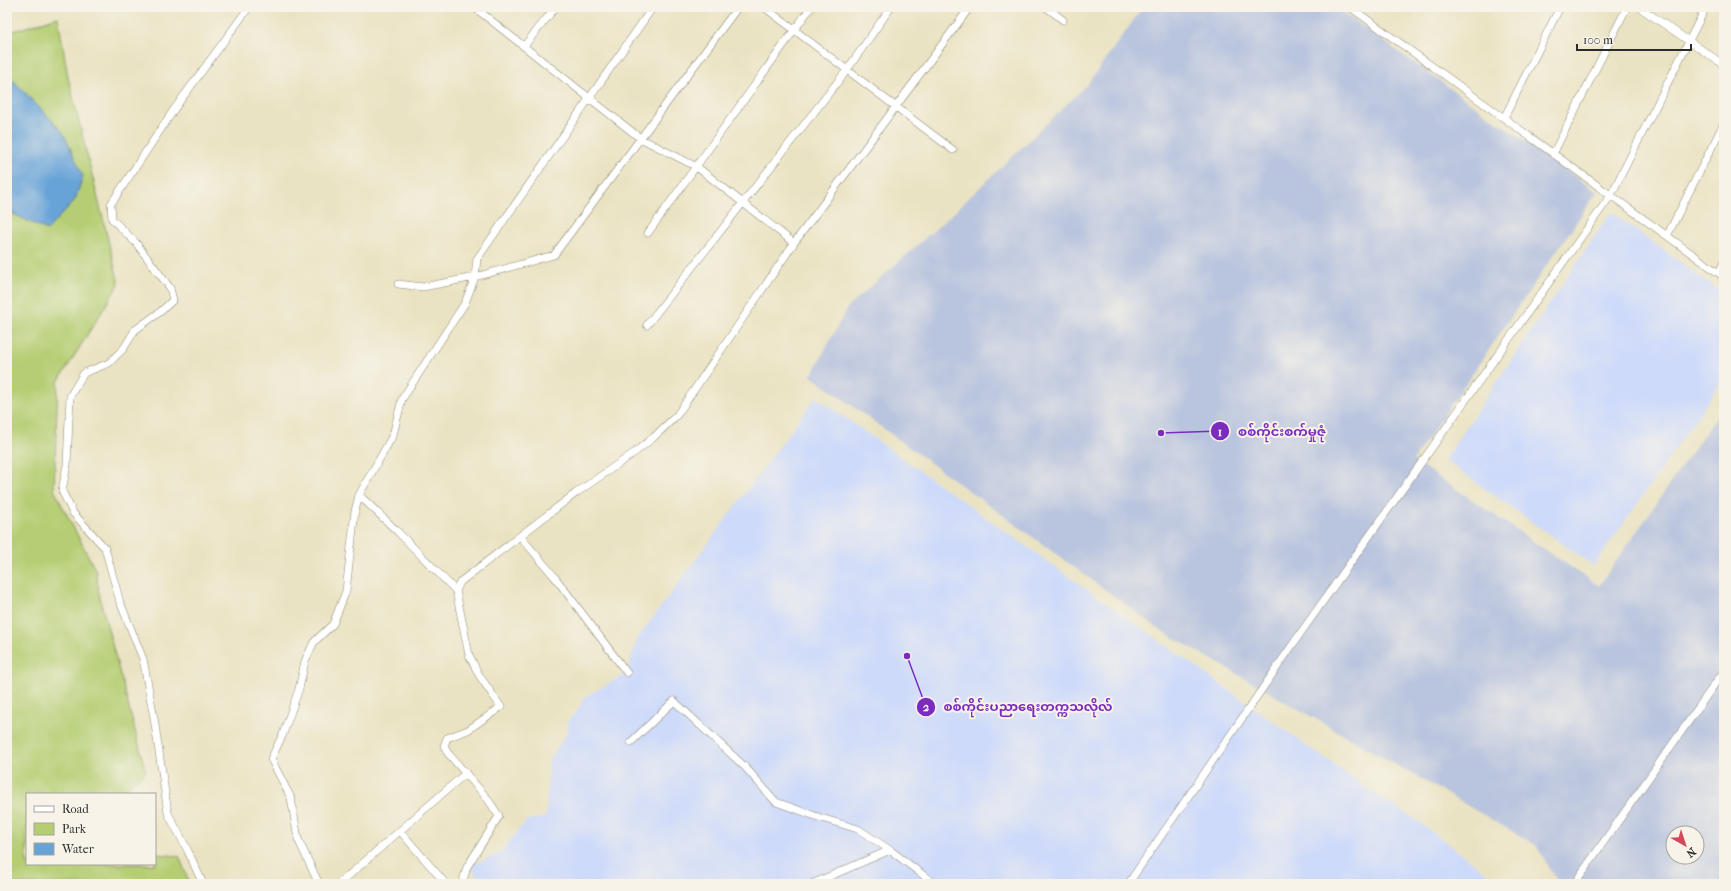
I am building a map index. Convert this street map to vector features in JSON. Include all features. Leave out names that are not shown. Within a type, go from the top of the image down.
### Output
[{"type":"street","points":[[203,884],[168,813],[154,718],[143,660],[120,602],[105,548],[73,513],[62,491],[67,465],[70,396],[84,372],[109,363],[124,348],[135,330],[160,312],[173,300],[170,288],[136,242],[112,219],[111,204],[175,108],[249,7]]},
{"type":"street","points":[[524,46],[556,7]]},
{"type":"street","points":[[318,884],[298,839],[290,798],[271,759],[283,734],[299,689],[305,661],[314,642],[333,624],[346,591],[355,511],[359,496],[393,436],[402,399],[465,303],[475,277],[477,259],[653,7]]},
{"type":"street","points":[[398,284],[423,287],[475,277],[554,255],[738,7]]},
{"type":"street","points":[[764,7],[953,150]]},
{"type":"street","points":[[648,233],[697,167],[810,7]]},
{"type":"street","points":[[648,325],[847,70],[891,7]]},
{"type":"street","points":[[456,591],[460,582],[576,493],[634,453],[654,437],[677,415],[794,243],[970,7]]},
{"type":"street","points":[[1350,7],[1721,275],[1724,262]]},
{"type":"street","points":[[1504,118],[1560,7]]},
{"type":"street","points":[[1553,154],[1627,7]]},
{"type":"street","points":[[1638,7],[1724,65]]},
{"type":"street","points":[[1128,884],[1302,631],[1611,195],[1706,7]]},
{"type":"street","points":[[478,8],[640,138],[697,167],[742,204],[794,243]]},
{"type":"street","points":[[1049,8],[1063,20]]},
{"type":"street","points":[[1667,236],[1724,123]]},
{"type":"street","points":[[359,496],[398,532],[456,591],[469,655],[479,675],[501,707],[468,730],[447,738],[444,746],[447,752],[487,798],[499,816],[467,867],[462,884]]},
{"type":"street","points":[[520,536],[554,576],[627,673]]},
{"type":"street","points":[[1574,884],[1724,671]]},
{"type":"street","points":[[631,742],[674,701],[745,768],[776,802],[858,829],[890,850],[936,884]]},
{"type":"street","points":[[339,884],[466,773]]},
{"type":"street","points":[[400,831],[446,884]]},
{"type":"street","points":[[812,884],[890,850]]},
{"type":"shaded area","points":[[1143,7],[1335,7],[1597,192],[1413,460],[1599,586],[1724,406],[1724,884],[1559,884],[1536,845],[1162,631],[811,376],[848,307],[950,216],[1087,85]]},
{"type":"shaded area","points":[[1611,212],[1724,294],[1724,378],[1594,566],[1444,460]]},
{"type":"shaded area","points":[[816,397],[1371,791],[1415,819],[1501,884],[479,884],[472,865],[501,852],[527,820],[546,817],[549,760],[567,733],[569,719],[576,713],[585,697],[627,673],[637,639]]},
{"type":"green space","points":[[58,17],[68,77],[119,284],[58,382],[54,490],[96,571],[99,595],[146,772],[121,793],[26,793],[26,865],[156,865],[156,854],[179,856],[190,884],[7,884],[7,33]]},
{"type":"water","points":[[11,78],[63,132],[83,176],[75,200],[47,230],[7,211],[7,79]]},
{"type":"place","name":"စစ်ကိုင်းစက်မှုဇုံ","points":[[1161,433]]},
{"type":"place","name":"စစ်ကိုင်းပညာရေးတက္ကသလိုလ်","points":[[907,656]]}]
